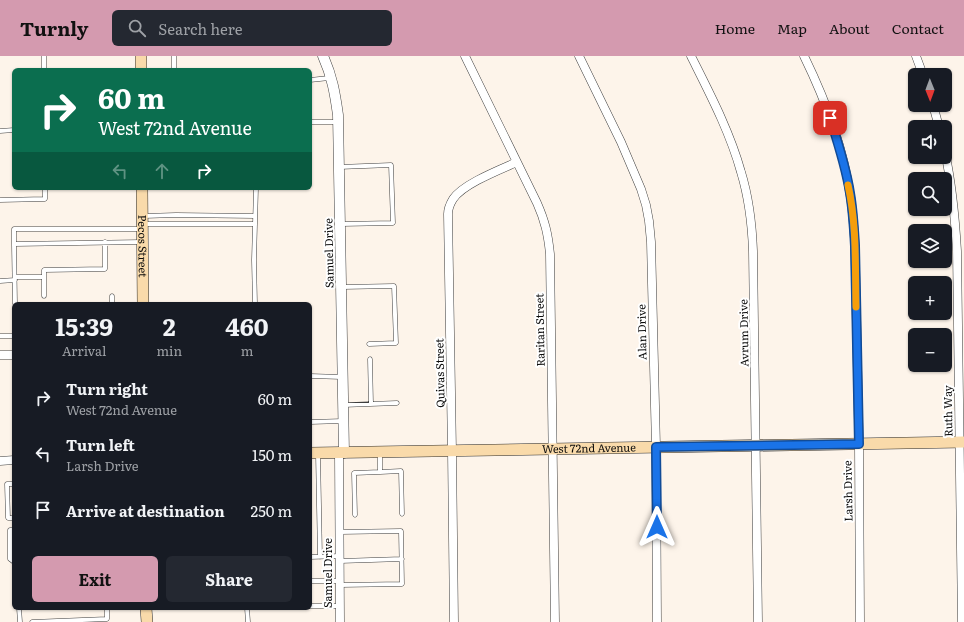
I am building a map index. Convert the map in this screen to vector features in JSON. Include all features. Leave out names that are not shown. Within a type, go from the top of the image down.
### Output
[{"type":"main road","points":[[141,56],[141,68]]},
{"type":"main road","name":"Pecos Street","points":[[142,190],[143,302]]},
{"type":"main road","name":"West 72nd Avenue","points":[[314,453],[962,442]]},
{"type":"main road","points":[[146,610],[147,622]]},
{"type":"street","name":"Samuel Drive","points":[[323,56],[335,92],[338,122],[343,405],[339,532],[340,622]]},
{"type":"street","name":"Raritan Street","points":[[465,56],[543,216],[549,242],[555,622]]},
{"type":"street","name":"Alan Drive","points":[[579,56],[621,142],[641,190],[649,221],[651,242],[656,447],[657,622]]},
{"type":"street","name":"Avrum Drive","points":[[691,56],[723,122],[735,152],[742,172],[752,226],[754,251],[758,622]]},
{"type":"street","name":"Larsh Drive","points":[[804,56],[830,118],[843,160],[850,194],[855,246],[859,444],[860,622]]},
{"type":"street","points":[[916,56],[920,68]]},
{"type":"street","name":"Quivas Street","points":[[454,622],[448,208],[453,199],[464,188],[516,162]]},
{"type":"street","name":"Ruth Way","points":[[947,164],[952,192],[957,251],[962,442],[962,622]]},
{"type":"street","points":[[0,355],[12,355]]},
{"type":"street","points":[[0,461],[12,460]]},
{"type":"lane","points":[[44,56],[44,68]]},
{"type":"lane","points":[[174,56],[174,68]]},
{"type":"lane","points":[[312,80],[331,77]]},
{"type":"lane","points":[[312,122],[338,122]]},
{"type":"lane","points":[[0,130],[12,130]]},
{"type":"lane","points":[[339,167],[391,165],[393,223],[340,224]]},
{"type":"lane","points":[[0,200],[45,199],[45,190]]},
{"type":"lane","points":[[255,302],[256,190]]},
{"type":"lane","points":[[142,223],[176,215],[255,216]]},
{"type":"lane","points":[[15,302],[14,229],[142,223],[255,224]]},
{"type":"lane","points":[[44,296],[44,270],[105,269],[105,242]]},
{"type":"lane","points":[[14,244],[143,242]]},
{"type":"lane","points":[[0,281],[44,277]]},
{"type":"lane","points":[[341,287],[394,286],[396,343],[369,344]]},
{"type":"lane","points":[[112,296],[112,302]]},
{"type":"lane","points":[[0,336],[12,336]]},
{"type":"lane","points":[[370,359],[371,404]]},
{"type":"lane","points":[[312,376],[342,377]]},
{"type":"lane","points":[[343,405],[397,403]]},
{"type":"lane","points":[[312,422],[343,421]]},
{"type":"lane","points":[[380,452],[380,472]]},
{"type":"lane","points":[[314,453],[320,557]]},
{"type":"lane","points":[[355,515],[354,473],[401,471],[402,514]]},
{"type":"lane","points":[[12,484],[7,484],[8,518],[12,518]]},
{"type":"lane","points":[[12,530],[10,530],[12,543],[10,559],[12,560]]},
{"type":"lane","points":[[312,581],[402,584],[401,531],[339,532]]},
{"type":"lane","points":[[312,557],[402,559]]},
{"type":"lane","points":[[312,606],[340,606]]},
{"type":"lane","points":[[19,610],[20,622]]},
{"type":"lane","points":[[32,622],[107,619],[107,610]]},
{"type":"lane","points":[[247,610],[248,622]]},
{"type":"slow traffic","points":[[848,185],[853,216],[855,246],[856,307]]},
{"type":"route","points":[[657,527],[656,447],[859,444],[855,246],[853,216],[846,172],[830,118]]}]
